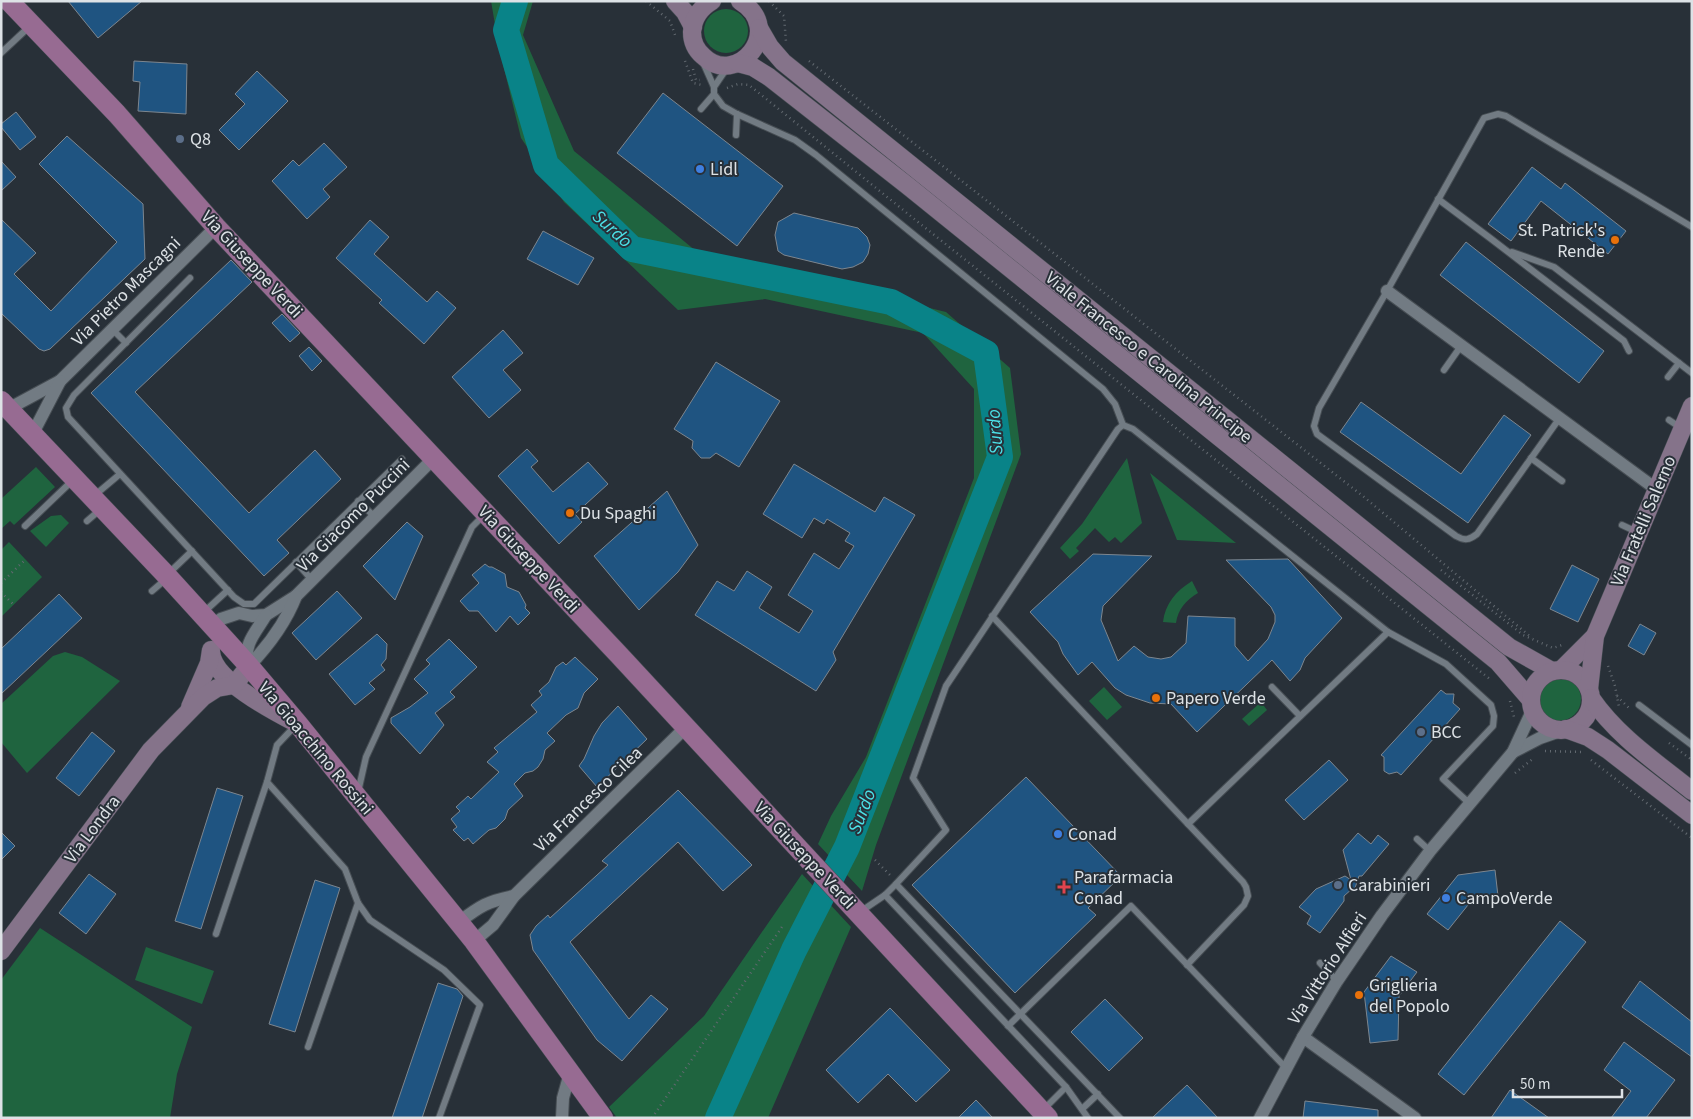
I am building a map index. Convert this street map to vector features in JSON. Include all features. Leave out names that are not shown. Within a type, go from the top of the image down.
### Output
[{"type":"main road","name":"Via Giuseppe Verdi","points":[[9,1],[117,114],[216,227],[686,727],[1044,1114]]},
{"type":"main road","name":"Via Gioacchino Rossini","points":[[5,405],[74,479],[94,509],[167,576],[249,666],[298,724],[459,922],[602,1115]]},
{"type":"street","points":[[675,1],[686,12],[693,27]]},
{"type":"street","points":[[698,52],[694,44],[693,27],[695,18],[712,1]]},
{"type":"street","name":"Viale Francesco e Carolina Principe","points":[[740,1],[753,12],[759,28],[770,47],[791,68],[1509,647],[1557,671],[1577,675],[1584,681],[1603,716],[1621,734],[1692,791]]},
{"type":"street","points":[[734,64],[752,53],[756,45],[759,28]]},
{"type":"street","name":"Viale Francesco e Carolina Principe","points":[[698,52],[712,62],[753,67],[769,77],[908,186],[1498,662],[1532,705],[1543,724],[1550,728],[1566,729],[1588,737],[1608,750],[1692,815]]},
{"type":"street","name":"Via Pietro Mascagni","points":[[32,435],[60,381],[216,227]]},
{"type":"street","points":[[1387,291],[1656,489]]},
{"type":"street","name":"Via Pietro Mascagni","points":[[5,405],[60,381]]},
{"type":"street","name":"Via Fratelli Salerno","points":[[1590,694],[1595,636],[1630,529],[1656,489],[1676,425],[1692,406]]},
{"type":"street","name":"Via Giacomo Puccini","points":[[249,666],[246,655],[247,647],[266,615],[296,596],[434,458]]},
{"type":"street","name":"Via Giacomo Puccini","points":[[249,666],[270,641],[290,611],[296,596]]},
{"type":"street","points":[[207,620],[220,619],[239,613],[252,616],[266,615]]},
{"type":"street","name":"Via Londra","points":[[188,712],[209,663],[213,644],[207,620]]},
{"type":"street","name":"Via Fratelli Salerno","points":[[1557,671],[1595,636]]},
{"type":"street","points":[[210,652],[211,659],[234,685],[269,710],[298,724]]},
{"type":"street","points":[[234,685],[249,666]]},
{"type":"street","points":[[1532,705],[1533,690],[1537,682],[1545,675],[1557,671]]},
{"type":"street","name":"Via Londra","points":[[4,944],[151,750],[203,697],[217,688],[234,685]]},
{"type":"street","points":[[1566,729],[1574,727],[1586,715],[1590,708],[1590,694]]},
{"type":"street","name":"Via Vittorio Alfieri","points":[[1260,1118],[1302,1037],[1337,980],[1382,915],[1430,851],[1513,752],[1532,705]]},
{"type":"street","name":"Via Francesco Cilea","points":[[474,942],[493,925],[514,896],[686,727]]},
{"type":"street","name":"Via Vittorio Alfieri","points":[[1513,752],[1540,738],[1566,729]]},
{"type":"street","points":[[459,922],[492,900],[514,896]]},
{"type":"street","points":[[1302,1037],[1416,1118]]},
{"type":"street","points":[[562,1118],[563,1098],[570,1073]]},
{"type":"lane","points":[[1,53],[31,25]]},
{"type":"lane","points":[[698,52],[714,91],[723,106],[778,131],[816,155],[1103,389],[1115,404],[1123,425]]},
{"type":"lane","points":[[701,109],[734,64]]},
{"type":"lane","points":[[736,135],[737,114]]},
{"type":"lane","points":[[1559,419],[1477,534],[1470,539],[1463,540],[1317,434],[1314,426],[1319,408],[1484,118],[1498,114],[1506,116],[1692,227]]},
{"type":"lane","points":[[1438,199],[1624,341],[1629,351]]},
{"type":"lane","points":[[1506,250],[1554,267],[1692,373]]},
{"type":"lane","points":[[190,278],[74,396],[66,408],[68,417],[228,590],[244,604],[254,604],[402,459]]},
{"type":"lane","points":[[112,329],[126,343]]},
{"type":"lane","points":[[1444,370],[1461,346]]},
{"type":"lane","points":[[1668,376],[1679,363]]},
{"type":"lane","points":[[859,913],[885,895],[946,830],[915,783],[913,774],[946,686],[1112,435],[1123,425]]},
{"type":"lane","points":[[1123,425],[1137,432],[1388,632],[1446,664],[1491,706],[1494,716],[1493,726],[1444,779],[1469,803]]},
{"type":"lane","points":[[1531,458],[1562,481]]},
{"type":"lane","points":[[94,509],[120,474]]},
{"type":"lane","points":[[25,526],[74,479]]},
{"type":"lane","points":[[358,501],[375,517]]},
{"type":"lane","points":[[357,796],[366,757],[472,527],[486,513]]},
{"type":"lane","points":[[152,591],[192,551]]},
{"type":"lane","points":[[296,562],[312,580]]},
{"type":"lane","points":[[207,620],[228,590]]},
{"type":"lane","points":[[992,616],[1244,882],[1248,896],[1240,910],[1187,965]]},
{"type":"lane","points":[[1188,824],[1388,632]]},
{"type":"lane","points":[[1272,687],[1300,716]]},
{"type":"lane","points":[[1638,704],[1692,745]]},
{"type":"lane","points":[[216,934],[267,782],[277,745],[298,724]]},
{"type":"lane","points":[[267,782],[345,869],[358,903],[370,920],[444,970],[480,1005],[439,1118]]},
{"type":"lane","points":[[1417,839],[1430,851]]},
{"type":"lane","points":[[897,883],[1120,1118]]},
{"type":"lane","points":[[885,895],[1066,1087],[1088,1118]]},
{"type":"lane","points":[[308,1047],[358,903]]},
{"type":"lane","points":[[1008,1026],[1131,906],[1286,1068]]},
{"type":"lane","points":[[1320,963],[1337,980]]},
{"type":"lane","points":[[1044,1114],[1066,1087]]},
{"type":"lane","points":[[1082,1109],[1098,1094]]},
{"type":"path","points":[[769,1],[784,16],[786,43]]},
{"type":"path","points":[[809,61],[1364,498],[1535,640],[1553,648],[1571,643]]},
{"type":"path","points":[[714,91],[738,84],[749,85],[1494,682]]},
{"type":"path","points":[[1,583],[26,560]]},
{"type":"path","points":[[1,592],[14,605]]},
{"type":"path","points":[[1542,752],[1582,752]]},
{"type":"path","points":[[1512,775],[1536,756]]},
{"type":"path","points":[[1590,759],[1692,838]]},
{"type":"path","points":[[875,860],[897,883]]},
{"type":"path","points":[[652,1118],[784,924]]},
{"type":"green space","points":[[491,1],[533,1],[523,35],[574,151],[696,251],[946,312],[1010,368],[1021,454],[876,845],[862,891],[818,844],[831,816],[866,757],[974,478],[974,389],[923,333],[765,299],[678,310],[564,202],[521,138],[499,48]]},
{"type":"green space","points":[[722,9],[730,9],[742,15],[748,31],[742,47],[730,53],[722,53],[710,47],[704,35],[704,27],[710,15]]},
{"type":"green space","points":[[1127,458],[1142,523],[1121,543],[1115,537],[1109,542],[1095,528],[1076,548],[1079,551],[1070,559],[1060,548],[1082,524]]},
{"type":"green space","points":[[36,467],[55,487],[14,525],[10,521],[1,529],[1,499]]},
{"type":"green space","points":[[1150,473],[1236,543],[1177,540]]},
{"type":"green space","points":[[61,515],[69,523],[46,547],[30,531],[51,516]]},
{"type":"green space","points":[[9,542],[42,577],[1,617],[1,550]]},
{"type":"green space","points":[[1192,581],[1198,593],[1183,605],[1176,623],[1163,622],[1166,609],[1172,598]]},
{"type":"green space","points":[[65,652],[82,657],[120,681],[27,773],[1,742],[1,704],[53,656]]},
{"type":"green space","points":[[1555,677],[1563,677],[1575,683],[1581,699],[1575,715],[1563,721],[1555,721],[1543,715],[1537,703],[1537,695],[1543,683]]},
{"type":"green space","points":[[1104,687],[1122,707],[1107,720],[1089,701]]},
{"type":"green space","points":[[1261,702],[1267,710],[1249,726],[1242,719]]},
{"type":"green space","points":[[802,874],[851,927],[768,1118],[617,1118],[609,1107],[704,1016]]},
{"type":"green space","points":[[40,928],[192,1027],[177,1074],[170,1118],[1,1118],[1,980]]},
{"type":"green space","points":[[146,947],[214,971],[202,1004],[135,980]]},
{"type":"building","points":[[68,1],[142,1],[98,38]]},
{"type":"building","points":[[134,61],[187,64],[186,114],[138,111],[140,82],[133,81]]},
{"type":"building","points":[[257,71],[288,101],[239,150],[219,130],[245,104],[235,94]]},
{"type":"building","name":"Lidl","points":[[663,93],[783,186],[737,246],[617,153]]},
{"type":"building","points":[[16,112],[36,137],[20,150],[1,127],[1,124]]},
{"type":"building","points":[[67,136],[143,204],[145,259],[50,349],[44,351],[39,349],[1,313],[1,219],[36,253],[14,274],[51,311],[117,242],[39,164]]},
{"type":"building","points":[[324,143],[347,167],[323,189],[330,197],[307,219],[272,181],[293,160],[299,166]]},
{"type":"building","points":[[1,161],[16,177],[1,191]]},
{"type":"building","points":[[1532,167],[1561,189],[1565,183],[1626,231],[1608,254],[1541,201],[1511,241],[1488,224]]},
{"type":"building","points":[[794,213],[858,228],[867,237],[870,245],[868,254],[863,262],[853,267],[842,269],[784,255],[778,251],[775,235],[778,222]]},
{"type":"building","points":[[370,220],[389,237],[374,254],[427,302],[437,291],[456,308],[424,344],[379,303],[382,300],[336,258]]},
{"type":"building","points":[[543,231],[594,258],[578,285],[527,259]]},
{"type":"building","points":[[1466,242],[1604,351],[1579,383],[1440,275]]},
{"type":"building","points":[[231,260],[252,282],[135,392],[249,513],[315,450],[341,479],[277,540],[289,553],[264,576],[91,393]]},
{"type":"building","points":[[282,314],[300,333],[290,342],[272,323]]},
{"type":"building","points":[[503,330],[523,353],[503,370],[521,390],[489,418],[452,377]]},
{"type":"building","points":[[309,347],[322,361],[312,371],[299,356]]},
{"type":"building","points":[[716,362],[780,401],[739,467],[716,453],[710,458],[701,458],[692,448],[693,441],[674,429]]},
{"type":"building","points":[[1361,402],[1461,474],[1504,415],[1531,435],[1468,523],[1340,432]]},
{"type":"building","points":[[527,449],[538,461],[531,467],[553,492],[588,462],[608,484],[575,514],[582,522],[559,544],[498,476]]},
{"type":"building","points":[[794,464],[875,512],[884,497],[915,515],[833,652],[836,660],[816,691],[695,615],[717,581],[734,591],[747,571],[772,587],[759,608],[799,633],[813,611],[788,595],[814,553],[839,569],[854,546],[845,541],[850,533],[827,519],[824,524],[814,518],[802,538],[763,514]]},
{"type":"building","points":[[667,491],[698,545],[678,572],[639,610],[594,556]]},
{"type":"building","points":[[407,522],[423,536],[395,600],[363,566]]},
{"type":"building","points":[[1093,554],[1152,556],[1103,606],[1101,620],[1118,661],[1134,646],[1148,657],[1161,659],[1171,657],[1186,643],[1188,616],[1235,618],[1235,646],[1248,661],[1268,639],[1275,622],[1275,615],[1271,607],[1226,560],[1288,559],[1342,618],[1305,658],[1300,670],[1290,681],[1272,660],[1197,732],[1171,704],[1150,703],[1126,695],[1115,688],[1092,662],[1078,675],[1063,654],[1058,642],[1030,612]]},
{"type":"building","points":[[485,564],[505,574],[507,587],[519,592],[526,605],[525,608],[530,613],[518,625],[510,616],[496,632],[478,611],[469,611],[460,601],[479,583],[472,575]]},
{"type":"building","points":[[1572,565],[1599,579],[1578,622],[1550,609]]},
{"type":"building","points":[[337,591],[362,618],[316,660],[292,633]]},
{"type":"building","points":[[59,594],[82,618],[1,694],[1,649]]},
{"type":"building","points":[[1640,624],[1656,633],[1644,655],[1628,646]]},
{"type":"building","points":[[377,634],[387,644],[386,659],[381,665],[385,670],[369,683],[375,689],[355,705],[329,674]]},
{"type":"building","points":[[449,639],[477,667],[450,692],[455,697],[435,713],[444,725],[420,754],[391,723],[391,718],[410,707],[428,693],[414,679],[430,664],[426,660]]},
{"type":"building","points":[[575,657],[598,679],[584,693],[578,708],[566,715],[547,733],[555,741],[545,750],[543,759],[538,767],[533,771],[525,773],[514,784],[523,796],[508,810],[505,819],[496,828],[489,830],[473,844],[468,838],[464,841],[453,830],[457,827],[451,819],[460,811],[456,807],[468,796],[471,799],[499,772],[487,762],[498,752],[494,748],[537,712],[531,705],[542,695],[539,691],[549,682],[556,667],[563,662],[566,665]]},
{"type":"building","name":"BCC","points":[[1441,690],[1446,694],[1454,694],[1453,703],[1460,709],[1401,775],[1397,772],[1389,774],[1384,771],[1384,757],[1381,755]]},
{"type":"building","points":[[618,706],[647,739],[597,787],[579,766],[602,723]]},
{"type":"building","points":[[92,732],[115,751],[79,796],[56,778]]},
{"type":"building","points":[[1329,760],[1348,780],[1304,820],[1285,800]]},
{"type":"building","points":[[1026,777],[1121,876],[1088,908],[1096,915],[1015,993],[912,885]]},
{"type":"building","points":[[217,788],[243,796],[201,929],[175,921]]},
{"type":"building","points":[[678,790],[752,865],[723,891],[678,842],[570,942],[629,1019],[651,995],[668,1009],[622,1061],[597,1040],[533,950],[530,935],[536,926],[548,915],[550,918],[608,865],[602,861]]},
{"type":"building","points":[[1,832],[15,846],[1,860]]},
{"type":"building","name":"Carabinieri","points":[[1358,833],[1371,844],[1378,835],[1389,844],[1362,876],[1359,876],[1354,891],[1353,888],[1344,896],[1344,901],[1320,933],[1307,924],[1311,916],[1299,907],[1316,889],[1345,876],[1351,880],[1343,850]]},
{"type":"building","points":[[1495,870],[1498,896],[1472,900],[1448,930],[1427,914],[1458,875]]},
{"type":"building","points":[[89,874],[116,894],[86,934],[59,913]]},
{"type":"building","points":[[315,880],[340,888],[295,1032],[269,1024]]},
{"type":"building","points":[[1560,921],[1586,942],[1464,1095],[1438,1074]]},
{"type":"building","points":[[1391,956],[1417,972],[1399,996],[1398,1040],[1370,1043],[1364,992]]},
{"type":"building","points":[[1640,981],[1692,1022],[1692,1057],[1622,1007]]},
{"type":"building","points":[[438,983],[457,989],[463,996],[422,1118],[392,1118]]},
{"type":"building","points":[[1105,999],[1143,1038],[1109,1071],[1071,1032]]},
{"type":"building","points":[[890,1008],[950,1070],[916,1102],[888,1074],[858,1103],[826,1070]]},
{"type":"building","points":[[1624,1042],[1675,1080],[1646,1118],[1611,1118],[1631,1091],[1604,1070]]},
{"type":"building","points":[[1187,1085],[1218,1118],[1152,1118]]},
{"type":"building","points":[[1510,1090],[1549,1118],[1491,1118]]},
{"type":"building","points":[[976,1100],[993,1118],[958,1118]]},
{"type":"building","points":[[1305,1101],[1378,1110],[1378,1118],[1303,1118]]},
{"type":"waterway","name":"Surdo","points":[[515,1],[506,30],[546,165],[632,249],[891,302],[986,353],[1000,457],[847,847],[794,950],[718,1118]]},
{"type":"place","name":"Q8","points":[[180,139]]},
{"type":"place","name":"Lidl","points":[[700,169]]},
{"type":"place","name":"St. Patrick's Rende","points":[[1615,240]]},
{"type":"place","name":"Du Spaghi","points":[[570,513]]},
{"type":"place","name":"Papero Verde","points":[[1156,698]]},
{"type":"place","name":"BCC","points":[[1421,732]]},
{"type":"place","name":"Conad","points":[[1058,834]]},
{"type":"place","name":"Carabinieri","points":[[1338,885]]},
{"type":"place","name":"Parafarmacia Conad","points":[[1064,887]]},
{"type":"place","name":"CampoVerde","points":[[1446,898]]},
{"type":"place","name":"Griglieria del Popolo","points":[[1359,995]]}]
